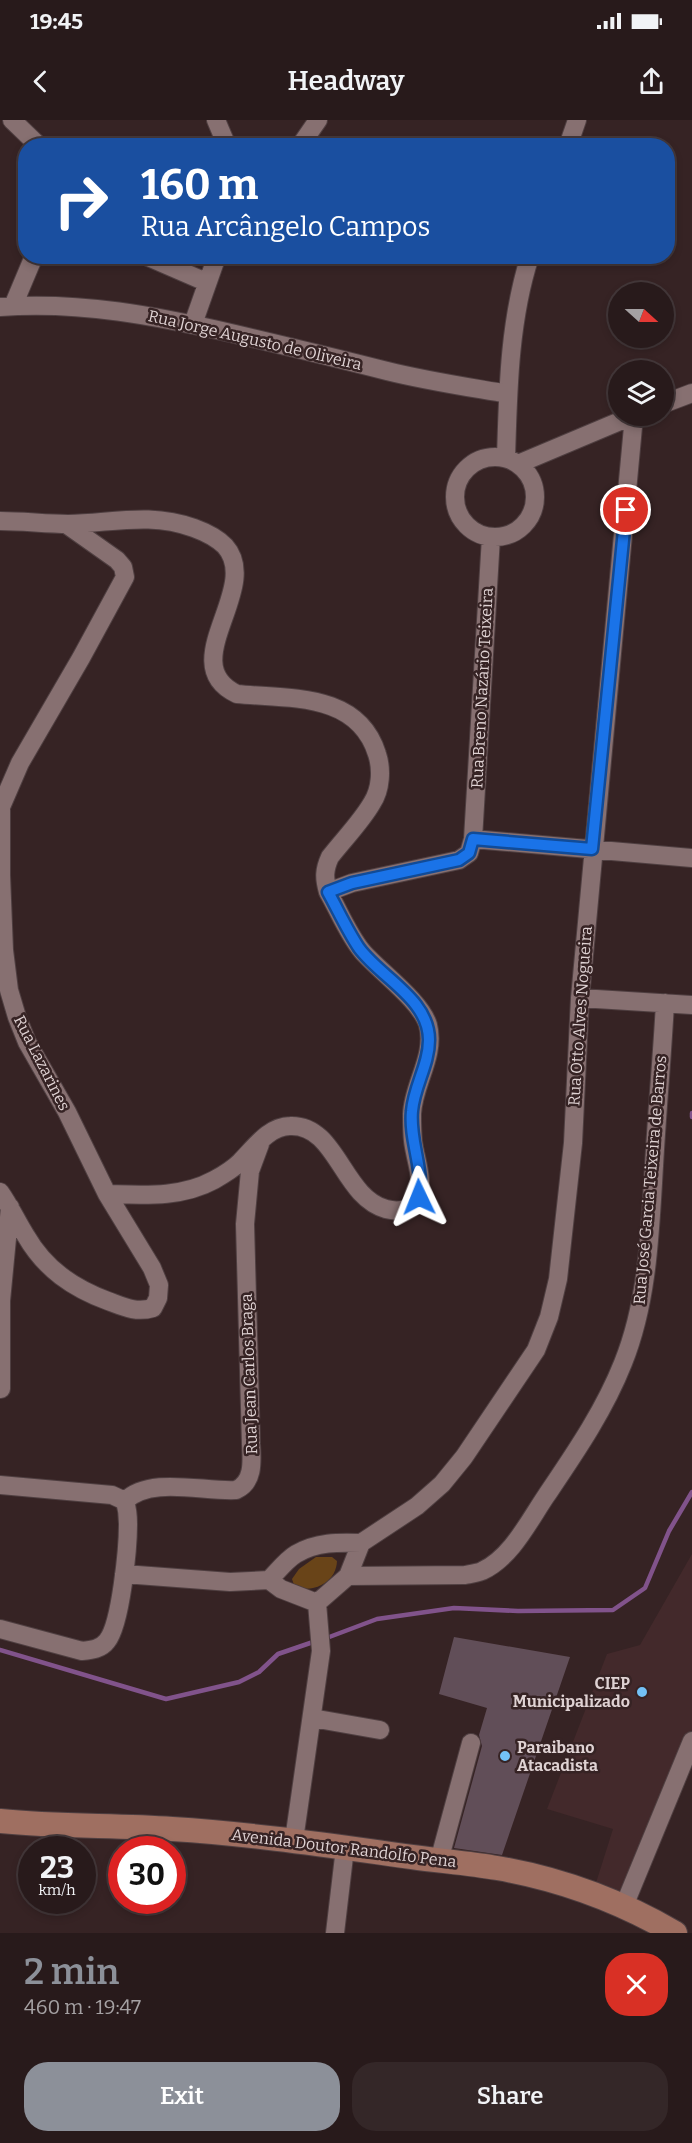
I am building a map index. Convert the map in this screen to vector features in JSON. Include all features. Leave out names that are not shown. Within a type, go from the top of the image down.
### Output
[{"type":"main road","name":"Avenida Doutor Randolfo Pena","points":[[0,1821],[40,1825],[171,1829],[294,1840],[497,1868],[589,1891],[624,1906],[675,1933]]},
{"type":"street","points":[[12,120],[31,138]]},
{"type":"street","points":[[216,120],[224,138]]},
{"type":"street","points":[[306,138],[318,120]]},
{"type":"street","points":[[571,138],[577,120]]},
{"type":"street","points":[[7,307],[30,264]]},
{"type":"street","points":[[164,264],[206,282]]},
{"type":"street","points":[[193,324],[214,264]]},
{"type":"street","points":[[512,461],[508,394],[518,298],[528,264]]},
{"type":"street","name":"Rua Jorge Augusto de Oliveira","points":[[7,307],[48,305],[102,308],[193,324],[388,371],[508,394]]},
{"type":"street","points":[[674,400],[692,393]]},
{"type":"street","points":[[512,461],[608,425]]},
{"type":"street","name":"Rua Otto Alves Nogueira","points":[[361,1543],[417,1506],[442,1484],[464,1457],[536,1350],[549,1317],[558,1278],[572,1154],[580,998],[592,849],[632,426]]},
{"type":"street","points":[[493,457],[512,461],[528,474],[533,485],[535,498],[532,511],[516,531],[503,536],[490,537],[478,533],[467,526],[459,515],[455,502],[455,489],[460,477],[474,463],[493,457]]},
{"type":"street","points":[[0,521],[66,524],[123,519],[167,520],[202,531],[226,547],[231,556],[234,577],[213,657],[214,672],[218,682],[237,694],[330,705],[346,711],[367,732],[380,763],[379,784],[373,802],[330,857],[324,879],[328,892],[360,948],[409,997],[421,1011],[428,1025],[429,1041],[426,1061],[412,1111],[413,1143],[420,1180],[419,1197],[408,1209],[386,1209],[373,1204],[360,1192],[327,1143],[302,1127],[289,1125],[261,1140],[238,1163],[215,1180],[192,1190],[147,1195],[107,1194]]},
{"type":"street","name":"Rua Lazarines","points":[[5,1199],[41,1259],[57,1275],[76,1287],[132,1310],[144,1311],[153,1308],[158,1298],[159,1285],[152,1268],[107,1194],[67,1112],[27,1042],[12,999],[4,950],[0,807],[20,763],[87,648],[125,577],[123,567],[117,560],[66,524]]},
{"type":"street","name":"Rua Breno Nazário Teixeira","points":[[473,839],[490,537]]},
{"type":"street","points":[[328,892],[352,883],[459,860],[469,853],[473,839],[692,858]]},
{"type":"street","points":[[580,998],[692,1005]]},
{"type":"street","name":"Rua José Garcia Teixeira de Barros","points":[[348,1576],[465,1575],[482,1571],[500,1560],[556,1482],[608,1399],[636,1324],[643,1285],[651,1206],[665,1004]]},
{"type":"street","name":"Rua Jean Carlos Braga","points":[[125,1501],[133,1493],[154,1487],[236,1490],[247,1482],[250,1473],[251,1444],[245,1224],[250,1172],[261,1140]]},
{"type":"street","name":"Rua Lazarines","points":[[1,1389],[5,1199]]},
{"type":"street","points":[[0,1485],[112,1495],[125,1501],[128,1522],[124,1574],[111,1636],[106,1643],[93,1650],[64,1647],[0,1629]]},
{"type":"street","points":[[269,1580],[296,1554],[319,1545],[338,1542],[361,1543],[348,1576],[317,1603]]},
{"type":"street","points":[[124,1574],[230,1582],[269,1580],[281,1589],[317,1603]]},
{"type":"street","points":[[294,1840],[321,1651],[317,1603]]},
{"type":"street","points":[[312,1718],[380,1730]]},
{"type":"street","points":[[624,1906],[692,1741]]},
{"type":"street","points":[[439,1861],[471,1743]]},
{"type":"street","points":[[335,1933],[345,1848]]},
{"type":"shaded area","name":"CIEP Municipalizado","points":[[692,1554],[692,1730],[622,1896],[595,1886],[613,1829],[547,1809],[607,1654],[640,1645]]},
{"type":"shaded area","points":[[316,1557],[332,1557],[337,1561],[333,1575],[316,1587],[295,1588],[292,1579],[299,1569]]},
{"type":"building","name":"Paraibano Atacadista","points":[[454,1637],[570,1657],[502,1855],[454,1848],[482,1746],[479,1735],[487,1708],[439,1694]]},
{"type":"waterway","points":[[324,1639],[377,1619],[454,1608],[518,1611],[613,1610],[645,1588],[669,1531],[692,1492]]},
{"type":"waterway","points":[[0,1650],[166,1699],[239,1682],[259,1672],[278,1654],[316,1641]]},
{"type":"place","name":"CIEP Municipalizado","points":[[642,1692]]},
{"type":"place","name":"Paraibano Atacadista","points":[[505,1756]]},
{"type":"route","points":[[419,1197],[420,1180],[413,1143],[412,1111],[426,1061],[429,1041],[428,1025],[421,1011],[409,997],[360,948],[328,892],[352,883],[459,860],[469,853],[473,839],[592,849],[626,510]]}]
